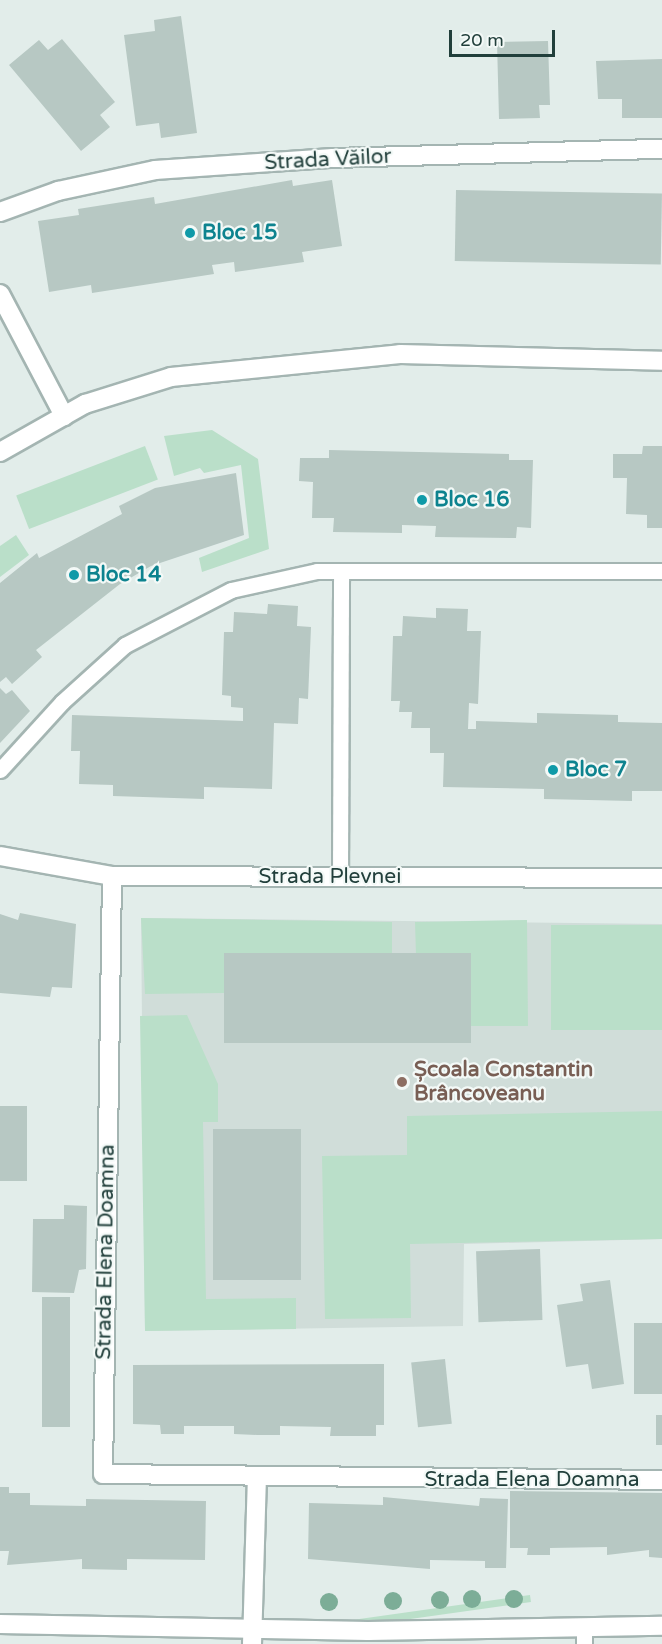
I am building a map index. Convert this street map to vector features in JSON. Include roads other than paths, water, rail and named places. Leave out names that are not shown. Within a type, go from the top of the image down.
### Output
[{"type":"street","name":"Strada Văilor","points":[[0,212],[58,191],[155,170],[333,158],[662,149]]},
{"type":"street","points":[[0,294],[64,416]]},
{"type":"street","points":[[0,452],[64,416],[171,377],[400,354],[662,361]]},
{"type":"street","name":"Strada Plevnei","points":[[0,856],[112,876],[662,878]]},
{"type":"street","name":"Strada Elena Doamna","points":[[112,876],[103,1474],[257,1479],[662,1480]]},
{"type":"street","points":[[252,1636],[257,1479]]},
{"type":"street","points":[[0,1624],[252,1636],[584,1636],[662,1626]]},
{"type":"lane","points":[[340,877],[341,571]]},
{"type":"lane","points":[[0,770],[62,702],[125,645],[231,590],[341,571],[662,571]]},
{"type":"place","name":"Bloc 15","points":[[190,233]]},
{"type":"place","name":"Bloc 16","points":[[422,500]]},
{"type":"place","name":"Bloc 14","points":[[74,575]]},
{"type":"place","name":"Bloc 7","points":[[553,770]]},
{"type":"place","name":"Școala Constantin Brâncoveanu","points":[[402,1082]]}]
